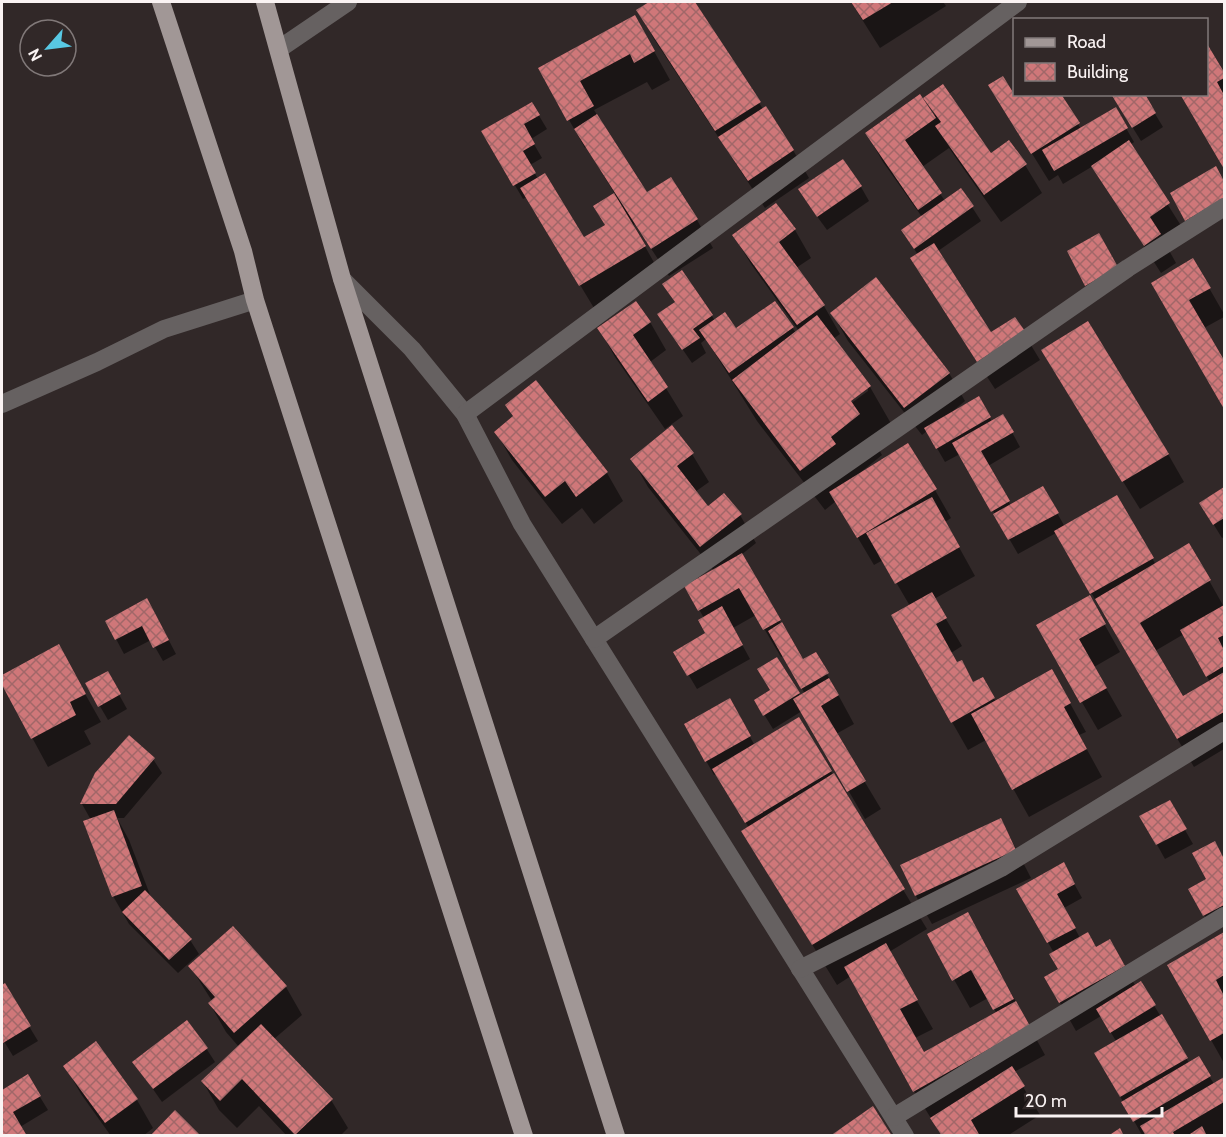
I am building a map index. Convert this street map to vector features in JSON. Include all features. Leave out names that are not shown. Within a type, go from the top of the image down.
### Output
[{"type":"main road","points":[[161,2],[243,251],[255,300],[524,1136]]},
{"type":"main road","points":[[265,2],[342,279],[616,1136]]},
{"type":"street","points":[[279,50],[348,2]]},
{"type":"street","points":[[465,414],[1018,2]]},
{"type":"street","points":[[594,639],[1128,268],[1224,207]]},
{"type":"street","points":[[342,279],[412,349],[465,414],[522,524],[905,1136]]},
{"type":"street","points":[[2,404],[164,329],[255,300]]},
{"type":"street","points":[[800,969],[1001,868],[1224,731]]},
{"type":"street","points":[[894,1118],[1224,916]]},
{"type":"building","points":[[649,2],[695,2],[761,102],[715,131],[636,10]]},
{"type":"building","points":[[851,2],[893,2],[863,20]]},
{"type":"building","points":[[635,15],[655,51],[634,63],[630,54],[580,81],[594,106],[567,121],[538,68]]},
{"type":"building","points":[[1208,45],[1224,72],[1224,78],[1217,82],[1224,95],[1224,169],[1181,96],[1208,96]]},
{"type":"building","points":[[1003,76],[1013,96],[1062,96],[1080,123],[1031,154],[988,85]]},
{"type":"building","points":[[943,84],[991,153],[1009,140],[1027,164],[984,195],[935,126],[941,122],[923,98]]},
{"type":"building","points":[[920,94],[936,118],[905,140],[942,193],[918,210],[865,133]]},
{"type":"building","points":[[1112,96],[1146,96],[1156,113],[1132,128]]},
{"type":"building","points":[[532,102],[540,115],[524,124],[535,144],[523,151],[536,173],[513,186],[481,131]]},
{"type":"building","points":[[766,106],[794,150],[748,181],[718,137]]},
{"type":"building","points":[[1116,107],[1128,128],[1054,171],[1042,150]]},
{"type":"building","points":[[597,114],[647,192],[671,177],[698,219],[651,249],[574,129]]},
{"type":"building","points":[[1129,140],[1170,203],[1150,217],[1161,234],[1144,246],[1091,166]]},
{"type":"building","points":[[843,159],[862,186],[817,217],[798,189]]},
{"type":"building","points":[[1216,166],[1224,181],[1224,198],[1185,221],[1170,193]]},
{"type":"building","points":[[545,173],[584,237],[605,225],[593,206],[614,193],[646,246],[579,286],[520,188]]},
{"type":"building","points":[[961,188],[974,206],[914,249],[901,230]]},
{"type":"building","points":[[776,203],[796,229],[779,242],[825,305],[797,325],[732,235]]},
{"type":"building","points":[[1099,233],[1118,267],[1085,286],[1067,251]]},
{"type":"building","points":[[934,243],[991,332],[1015,317],[1025,331],[977,362],[910,258]]},
{"type":"building","points":[[1193,258],[1211,288],[1189,300],[1224,360],[1224,409],[1151,283]]},
{"type":"building","points":[[682,270],[713,315],[693,329],[700,338],[682,350],[657,314],[675,302],[662,284]]},
{"type":"building","points":[[876,277],[950,373],[904,408],[830,313]]},
{"type":"building","points":[[636,301],[651,322],[633,335],[668,387],[648,402],[597,328]]},
{"type":"building","points":[[775,301],[794,327],[729,373],[699,330],[725,312],[736,328]]},
{"type":"building","points":[[817,315],[871,386],[851,401],[860,414],[831,437],[836,444],[800,471],[732,380]]},
{"type":"building","points":[[1088,321],[1169,454],[1122,482],[1041,350]]},
{"type":"building","points":[[536,380],[608,472],[576,497],[565,481],[545,497],[494,432],[513,416],[505,405]]},
{"type":"building","points":[[979,396],[991,417],[936,449],[924,428]]},
{"type":"building","points":[[1003,414],[1014,432],[981,451],[1010,501],[991,512],[952,443]]},
{"type":"building","points":[[672,425],[694,453],[677,466],[708,506],[724,493],[742,514],[700,547],[630,459]]},
{"type":"building","points":[[908,443],[937,489],[857,538],[829,492]]},
{"type":"building","points":[[1043,486],[1059,513],[1008,540],[993,514]]},
{"type":"building","points":[[1224,487],[1224,518],[1213,525],[1199,503]]},
{"type":"building","points":[[1117,495],[1154,558],[1090,594],[1054,531]]},
{"type":"building","points":[[932,497],[960,547],[895,584],[866,533]]},
{"type":"building","points":[[1189,543],[1211,580],[1140,623],[1183,696],[1224,672],[1224,712],[1177,739],[1095,599]]},
{"type":"building","points":[[742,553],[781,620],[763,630],[739,588],[698,611],[684,586]]},
{"type":"building","points":[[932,592],[947,618],[936,624],[957,662],[962,660],[973,682],[983,677],[995,698],[951,723],[891,615]]},
{"type":"building","points":[[1090,595],[1106,624],[1079,639],[1107,688],[1080,703],[1036,625]]},
{"type":"building","points":[[147,598],[169,640],[153,648],[142,626],[115,640],[105,621]]},
{"type":"building","points":[[1224,605],[1224,635],[1218,638],[1224,650],[1224,666],[1206,677],[1180,630]]},
{"type":"building","points":[[722,606],[743,645],[687,676],[673,652],[705,633],[698,620]]},
{"type":"building","points":[[782,622],[803,659],[816,652],[829,673],[801,689],[768,631]]},
{"type":"building","points":[[59,644],[86,694],[70,702],[76,715],[31,739],[2,685],[2,675]]},
{"type":"building","points":[[777,657],[800,693],[763,716],[754,700],[770,690],[757,669]]},
{"type":"building","points":[[1052,669],[1071,703],[1064,707],[1087,749],[1012,790],[971,714]]},
{"type":"building","points":[[108,671],[121,694],[98,707],[85,683]]},
{"type":"building","points":[[829,678],[839,695],[821,706],[866,781],[847,792],[793,699]]},
{"type":"building","points":[[730,698],[751,736],[705,762],[684,724]]},
{"type":"building","points":[[799,717],[832,771],[745,823],[712,769]]},
{"type":"building","points":[[129,735],[155,758],[116,804],[80,804],[95,773]]},
{"type":"building","points":[[834,773],[905,889],[812,945],[741,831]]},
{"type":"building","points":[[1170,800],[1187,829],[1156,845],[1139,816]]},
{"type":"building","points":[[114,810],[142,886],[112,897],[83,821]]},
{"type":"building","points":[[1001,818],[1016,850],[915,896],[900,865]]},
{"type":"building","points":[[1215,841],[1224,859],[1224,905],[1203,916],[1188,889],[1206,879],[1192,853]]},
{"type":"building","points":[[1064,862],[1075,884],[1057,894],[1076,928],[1047,943],[1016,889]]},
{"type":"building","points":[[145,890],[192,939],[169,960],[122,912]]},
{"type":"building","points":[[968,912],[1014,999],[993,1010],[971,970],[952,981],[927,934]]},
{"type":"building","points":[[233,926],[287,986],[234,1033],[208,1003],[215,997],[188,966]]},
{"type":"building","points":[[1088,932],[1096,947],[1110,939],[1125,966],[1059,1003],[1044,977],[1058,969],[1049,954]]},
{"type":"building","points":[[1224,932],[1224,975],[1216,980],[1224,996],[1224,1033],[1210,1041],[1167,965]]},
{"type":"building","points":[[886,943],[918,1000],[900,1009],[924,1052],[1016,1001],[1030,1026],[913,1092],[844,967]]},
{"type":"building","points":[[1141,981],[1156,1005],[1110,1033],[1096,1009]]},
{"type":"building","points":[[5,983],[31,1026],[3,1043],[2,985]]},
{"type":"building","points":[[1162,1014],[1188,1058],[1120,1097],[1094,1053]]},
{"type":"building","points":[[187,1020],[208,1048],[153,1089],[132,1062]]},
{"type":"building","points":[[261,1024],[333,1099],[295,1135],[242,1079],[220,1101],[201,1081]]},
{"type":"building","points":[[96,1041],[138,1099],[105,1123],[63,1066]]},
{"type":"building","points":[[1199,1056],[1211,1076],[1133,1122],[1121,1102]]},
{"type":"building","points":[[1012,1066],[1025,1086],[971,1120],[980,1136],[942,1136],[930,1118]]},
{"type":"building","points":[[28,1074],[41,1096],[13,1112],[27,1136],[2,1136],[2,1090]]},
{"type":"building","points":[[1224,1077],[1224,1102],[1173,1132],[1175,1136],[1146,1136],[1140,1126]]},
{"type":"building","points":[[873,1106],[892,1136],[830,1136]]},
{"type":"building","points":[[175,1110],[201,1136],[150,1136]]},
{"type":"building","points":[[1202,1126],[1207,1136],[1187,1136]]},
{"type":"building","points":[[1120,1128],[1124,1136],[1108,1136]]}]
